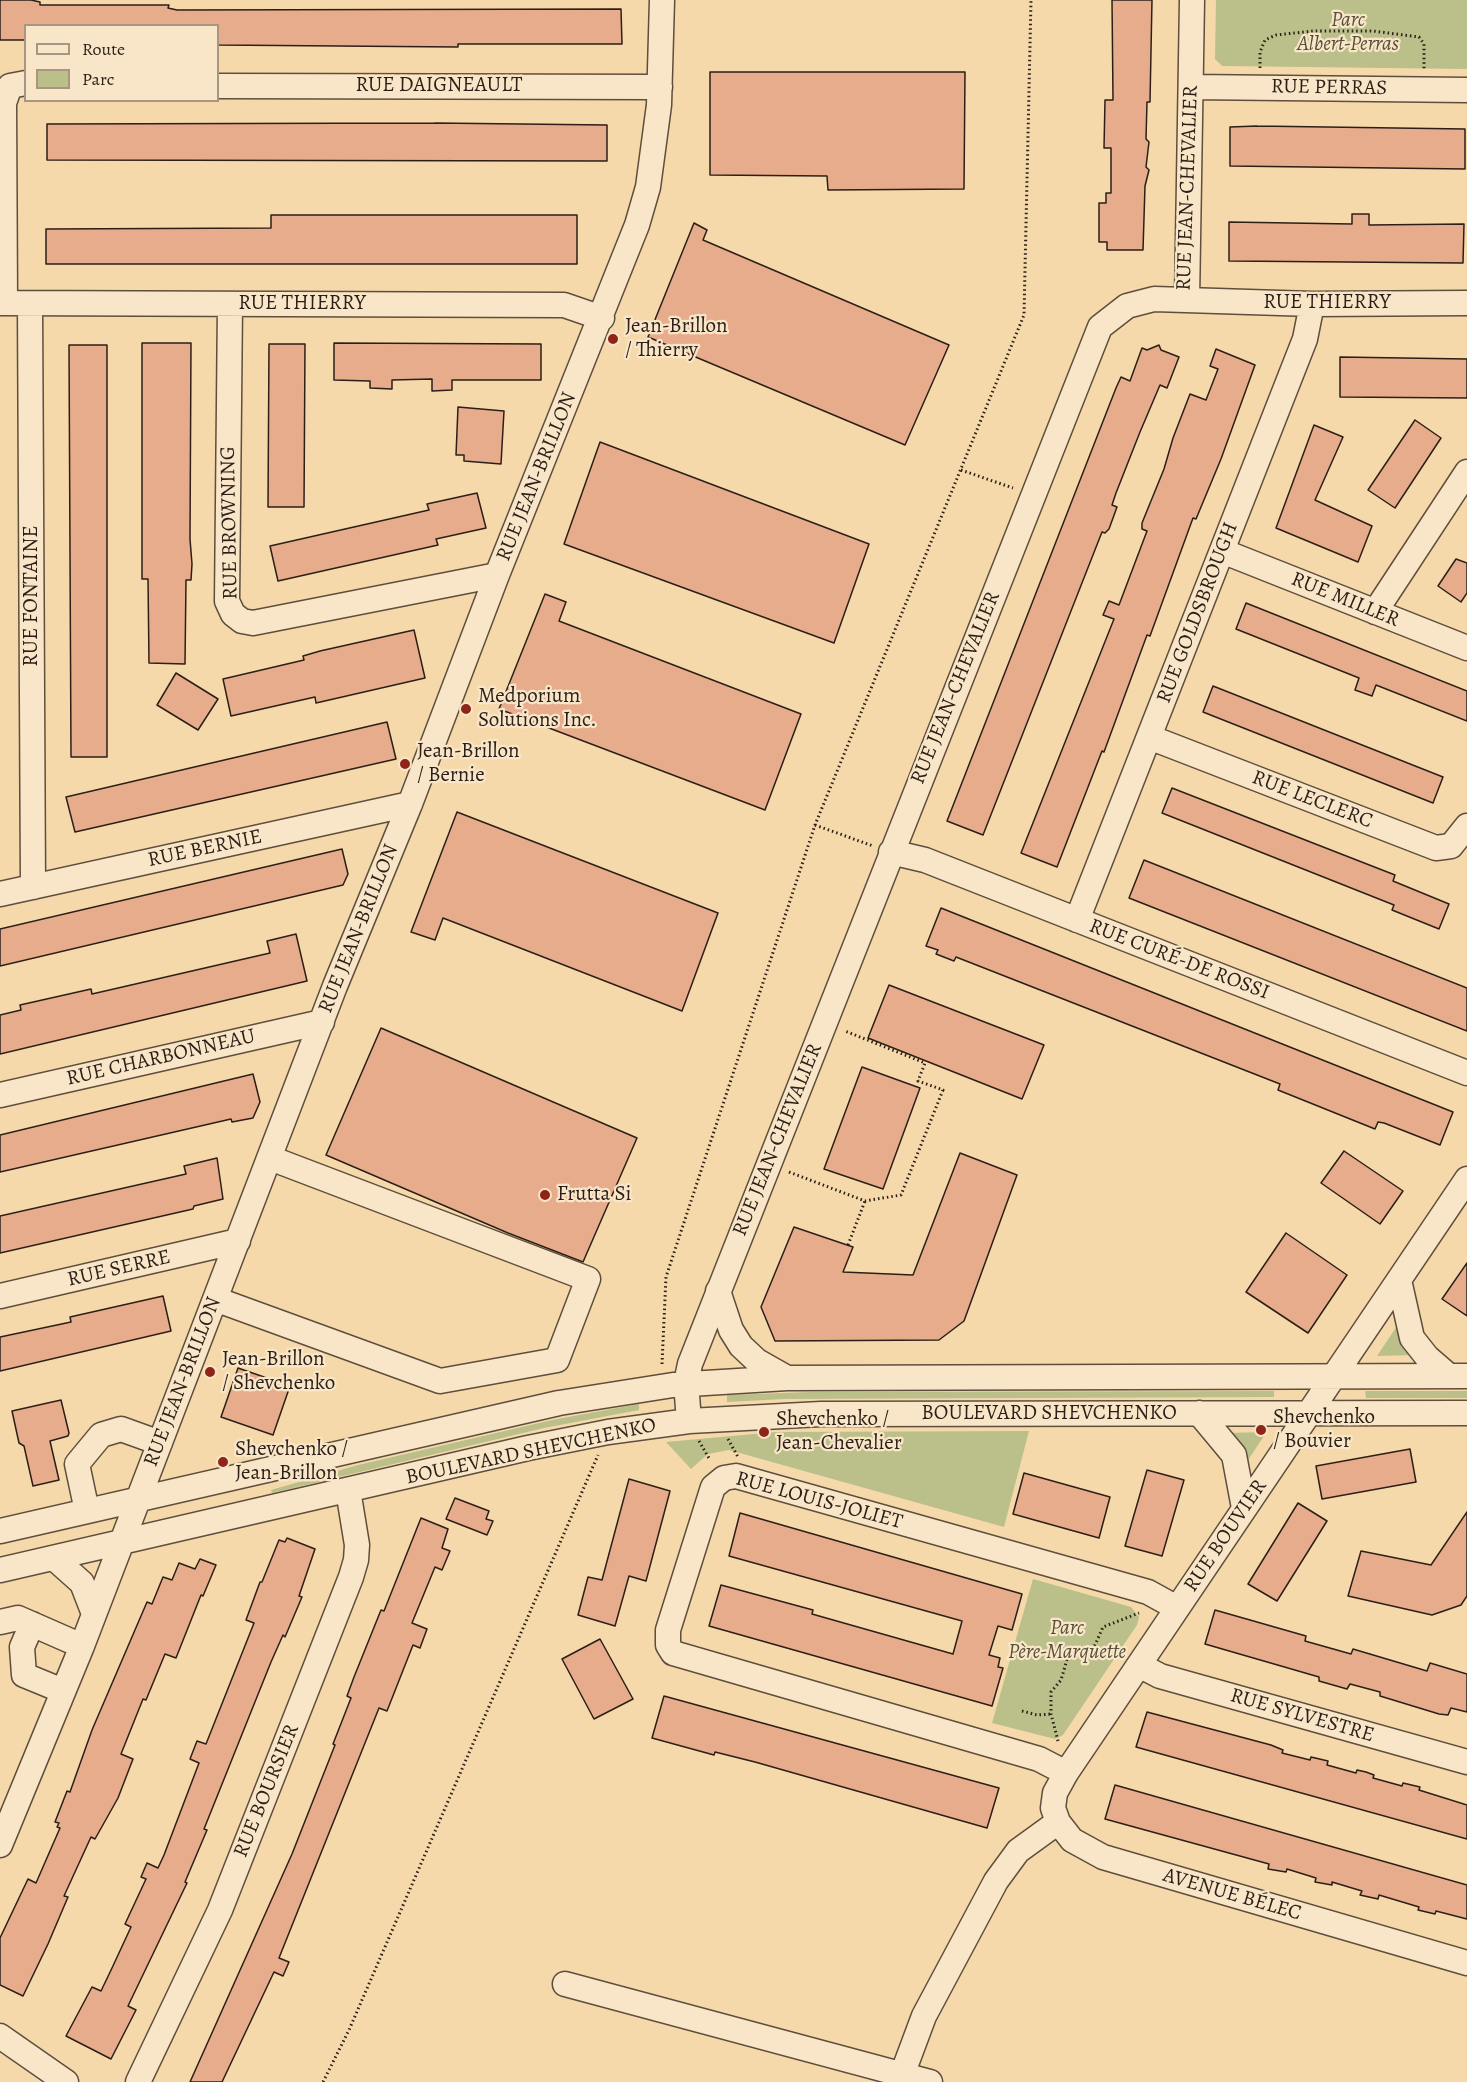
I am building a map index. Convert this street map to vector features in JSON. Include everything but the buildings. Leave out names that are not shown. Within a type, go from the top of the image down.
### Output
[{"type":"street","name":"RUE JEAN-BRILLON","points":[[0,1845],[6,1812],[82,1646],[322,1022],[637,225],[648,186],[660,87],[662,0]]},
{"type":"street","name":"RUE JEAN-CHEVALIER","points":[[689,1421],[686,1383],[690,1364],[1100,327],[1117,311],[1137,302],[1154,299],[1187,300],[1192,0]]},
{"type":"street","points":[[2,303],[4,104],[10,86],[24,83]]},
{"type":"street","name":"RUE DAIGNEAULT","points":[[219,86],[660,87]]},
{"type":"street","name":"RUE PERRAS","points":[[1192,87],[1467,90]]},
{"type":"street","name":"RUE THIERRY","points":[[1187,300],[1312,304],[1467,303]]},
{"type":"street","name":"RUE THIERRY","points":[[2,303],[30,305],[564,305],[602,318]]},
{"type":"street","name":"RUE BROWNING","points":[[230,304],[227,601],[233,614],[242,621],[253,623],[497,575]]},
{"type":"street","name":"RUE GOLDSBROUGH","points":[[1077,920],[1305,339],[1312,304]]},
{"type":"street","name":"RUE FONTAINE","points":[[30,305],[33,887]]},
{"type":"street","points":[[1376,612],[1467,472]]},
{"type":"street","name":"RUE MILLER","points":[[1222,550],[1467,648]]},
{"type":"street","name":"RUE LECLERC","points":[[1149,737],[1436,848],[1452,846],[1467,826]]},
{"type":"street","name":"RUE BERNIE","points":[[0,894],[410,804]]},
{"type":"street","name":"RUE CURÉ-DE ROSSI","points":[[891,852],[925,860],[1467,1073]]},
{"type":"street","name":"RUE CHARBONNEAU","points":[[0,1095],[322,1022]]},
{"type":"street","points":[[216,1299],[440,1381],[556,1360],[588,1279],[270,1158]]},
{"type":"street","name":"RUE BOUVIER","points":[[1066,1773],[1467,1179]]},
{"type":"street","name":"RUE SERRE","points":[[0,1296],[238,1241]]},
{"type":"street","points":[[1399,1280],[1412,1338],[1427,1357],[1458,1376]]},
{"type":"street","points":[[718,1291],[731,1330],[741,1346],[757,1361],[787,1378]]},
{"type":"street","name":"BOULEVARD SHEVCHENKO","points":[[0,1531],[559,1403],[686,1383],[787,1378],[1458,1376]]},
{"type":"street","points":[[1199,1413],[1234,1455],[1244,1508]]},
{"type":"street","name":"BOULEVARD SHEVCHENKO","points":[[0,1570],[556,1442],[689,1421],[821,1414],[1467,1413]]},
{"type":"street","points":[[87,1511],[77,1464],[101,1435],[121,1429],[160,1443]]},
{"type":"street","name":"RUE LOUIS-JOLIET","points":[[1066,1773],[1039,1759],[673,1653],[668,1645],[668,1630],[713,1487],[724,1478],[736,1476],[1148,1592],[1177,1608]]},
{"type":"street","name":"RUE BOURSIER","points":[[138,2082],[220,1910],[351,1577],[357,1545],[348,1491]]},
{"type":"street","points":[[54,1558],[82,1583],[94,1614]]},
{"type":"street","points":[[0,1622],[18,1618],[82,1646]]},
{"type":"street","points":[[32,1624],[22,1647],[24,1675],[63,1691]]},
{"type":"street","name":"RUE SYLVESTRE","points":[[1138,1665],[1160,1676],[1467,1762]]},
{"type":"street","points":[[902,2075],[924,2016],[996,1881],[1018,1851],[1058,1822],[1053,1801],[1066,1773]]},
{"type":"street","name":"AVENUE BÉLEC","points":[[1058,1822],[1075,1843],[1109,1860],[1467,1963]]},
{"type":"street","points":[[565,1984],[930,2082]]},
{"type":"street","points":[[0,2036],[66,2082]]},
{"type":"path","points":[[662,1364],[666,1277],[815,825],[1024,315],[1031,0]]},
{"type":"path","points":[[1260,70],[1262,45],[1270,37],[1313,31],[1373,31],[1419,37],[1424,44],[1424,72]]},
{"type":"path","points":[[961,470],[1033,495]]},
{"type":"path","points":[[815,825],[891,852]]},
{"type":"path","points":[[784,1170],[866,1201],[901,1195],[943,1090],[918,1081],[925,1063],[840,1029]]},
{"type":"path","points":[[848,1245],[866,1201]]},
{"type":"path","points":[[725,1435],[738,1457]]},
{"type":"path","points":[[702,1449],[710,1460]]},
{"type":"path","points":[[323,2082],[354,2019],[599,1451]]},
{"type":"path","points":[[1058,1741],[1051,1714],[1052,1692],[1061,1680],[1069,1653],[1088,1652],[1095,1645],[1103,1627],[1140,1612]]},
{"type":"path","points":[[1022,1711],[1037,1715],[1051,1714]]},
{"type":"green space","name":"Parc Albert-Perras","points":[[1216,0],[1467,0],[1467,69],[1222,66],[1215,59]]},
{"type":"green space","points":[[1397,1326],[1413,1355],[1377,1356]]},
{"type":"green space","points":[[1274,1391],[1274,1397],[784,1399],[727,1402],[727,1395],[810,1392]]},
{"type":"green space","points":[[1365,1391],[1467,1391],[1467,1398],[1366,1398]]},
{"type":"green space","points":[[639,1404],[639,1410],[544,1428],[272,1493],[271,1490],[358,1465],[552,1420]]},
{"type":"green space","points":[[1029,1431],[1004,1527],[729,1450],[708,1454],[691,1469],[666,1442],[776,1432]]},
{"type":"green space","points":[[1229,1433],[1266,1433],[1246,1463]]},
{"type":"green space","name":"Parc Père-Marquette","points":[[1033,1579],[1131,1607],[1139,1617],[1137,1625],[1063,1735],[1055,1739],[992,1723]]},
{"type":"place","name":"Jean-Brillon / Thierry","points":[[613,339]]},
{"type":"place","name":"Medporium Solutions Inc.","points":[[466,709]]},
{"type":"place","name":"Jean-Brillon / Bernie","points":[[405,764]]},
{"type":"place","name":"Frutta Si","points":[[545,1195]]},
{"type":"place","name":"Jean-Brillon / Shevchenko","points":[[210,1372]]},
{"type":"place","name":"Shevchenko / Bouvier","points":[[1261,1430]]},
{"type":"place","name":"Shevchenko / Jean-Chevalier","points":[[764,1432]]},
{"type":"place","name":"Shevchenko / Jean-Brillon","points":[[223,1462]]}]
